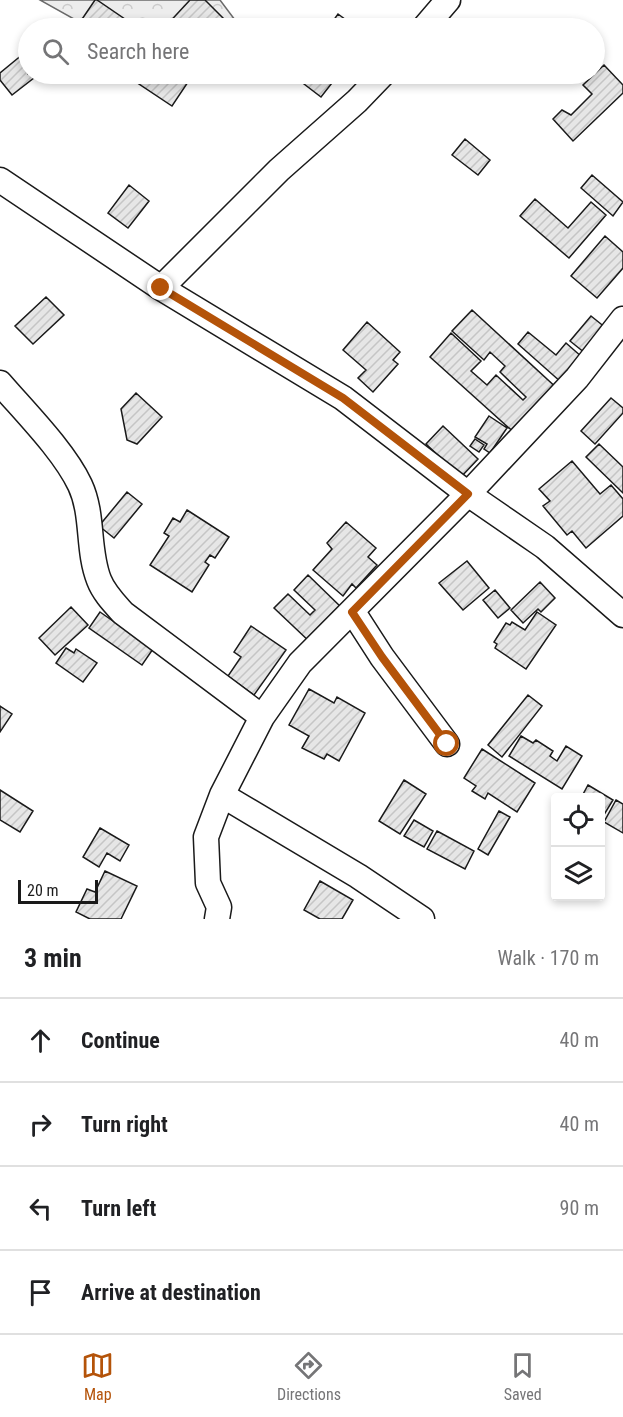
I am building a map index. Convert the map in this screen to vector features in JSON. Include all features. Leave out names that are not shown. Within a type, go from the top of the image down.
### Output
[{"type":"street","points":[[433,18],[448,0]]},
{"type":"street","points":[[161,288],[279,170],[357,101],[373,84]]},
{"type":"street","points":[[0,180],[161,288],[343,398],[468,494],[544,547],[623,615]]},
{"type":"street","points":[[217,919],[219,907],[208,883],[206,837],[222,795],[262,717],[300,663],[468,494],[577,378],[623,320]]},
{"type":"street","points":[[0,383],[66,460],[81,486],[89,516],[98,578],[107,595],[123,613],[262,717]]},
{"type":"street","points":[[352,612],[382,657],[447,744]]},
{"type":"street","points":[[222,795],[358,876],[422,919]]},
{"type":"green space","points":[[40,0],[220,0],[234,18],[72,18]]},
{"type":"building","points":[[97,0],[123,18],[83,18]]},
{"type":"building","points":[[190,0],[205,0],[223,18],[173,18]]},
{"type":"building","points":[[18,58],[18,84],[26,84],[12,95],[0,80],[0,73]]},
{"type":"building","points":[[605,66],[623,85],[623,93],[573,141],[553,119],[562,110],[571,115],[592,94],[583,85],[605,84]]},
{"type":"building","points":[[139,84],[187,84],[172,106]]},
{"type":"building","points":[[304,84],[331,84],[321,97]]},
{"type":"building","points":[[465,139],[490,160],[478,175],[452,155]]},
{"type":"building","points":[[592,175],[623,202],[613,216],[581,188]]},
{"type":"building","points":[[129,185],[149,201],[128,228],[108,213]]},
{"type":"building","points":[[535,199],[568,228],[591,202],[606,215],[569,258],[520,216]]},
{"type":"building","points":[[605,236],[623,252],[623,268],[597,298],[571,276]]},
{"type":"building","points":[[46,297],[64,315],[33,344],[15,326]]},
{"type":"building","points":[[472,310],[560,391],[519,437],[430,357],[451,333],[481,361],[471,371],[487,385],[496,375],[523,400],[526,397],[500,372],[505,366],[490,352],[484,360],[452,331]]},
{"type":"building","points":[[591,316],[606,328],[585,353],[570,341]]},
{"type":"building","points":[[367,322],[400,352],[393,360],[398,364],[373,392],[358,378],[366,370],[343,350]]},
{"type":"building","points":[[528,332],[556,355],[566,343],[582,357],[562,383],[518,344]]},
{"type":"building","points":[[136,393],[162,417],[137,444],[127,440],[121,409]]},
{"type":"building","points":[[611,398],[623,408],[623,413],[595,444],[581,431]]},
{"type":"building","points":[[489,416],[507,428],[490,453],[484,449],[487,444],[475,437]]},
{"type":"building","points":[[443,426],[478,459],[461,477],[426,444]]},
{"type":"building","points":[[475,439],[484,445],[479,452],[470,446]]},
{"type":"building","points":[[599,444],[623,467],[623,493],[586,457]]},
{"type":"building","points":[[572,461],[600,494],[611,485],[623,499],[623,516],[586,548],[572,531],[567,535],[543,506],[550,501],[539,489]]},
{"type":"building","points":[[127,492],[142,504],[114,538],[99,526]]},
{"type":"building","points":[[187,510],[229,537],[215,558],[210,555],[205,562],[209,565],[192,592],[150,565],[169,536],[164,533],[173,518],[180,522]]},
{"type":"building","points":[[346,522],[376,548],[368,557],[377,565],[356,588],[352,584],[343,596],[313,570],[332,549],[327,543]]},
{"type":"building","points":[[467,561],[489,588],[463,610],[439,583]]},
{"type":"building","points":[[308,575],[344,610],[312,644],[274,608],[288,594],[310,615],[315,610],[294,590]]},
{"type":"building","points":[[540,582],[555,598],[541,612],[538,609],[523,623],[511,610]]},
{"type":"building","points":[[495,590],[510,608],[498,618],[483,600]]},
{"type":"building","points":[[71,607],[88,625],[55,655],[39,638]]},
{"type":"building","points":[[100,612],[153,649],[142,665],[89,628]]},
{"type":"building","points":[[537,612],[556,625],[526,669],[495,648],[497,644],[494,642],[506,623],[510,625],[512,622],[525,630]]},
{"type":"building","points":[[251,626],[286,650],[254,695],[228,676],[241,657],[234,652]]},
{"type":"building","points":[[66,648],[74,653],[76,649],[97,663],[83,682],[56,663]]},
{"type":"building","points":[[309,689],[334,703],[337,697],[365,713],[339,761],[327,754],[324,759],[302,748],[309,736],[289,725]]},
{"type":"building","points":[[528,695],[542,706],[502,757],[488,745]]},
{"type":"building","points":[[0,706],[12,714],[0,732]]},
{"type":"building","points":[[521,736],[533,743],[536,740],[553,751],[550,756],[557,761],[566,746],[582,756],[562,789],[509,756]]},
{"type":"building","points":[[482,749],[535,783],[517,812],[488,793],[485,799],[472,791],[476,786],[464,778]]},
{"type":"building","points":[[404,780],[426,794],[400,834],[379,821]]},
{"type":"building","points":[[588,785],[601,793],[584,793]]},
{"type":"building","points":[[0,790],[33,811],[20,832],[0,820]]},
{"type":"building","points":[[605,795],[613,800],[605,813]]},
{"type":"building","points":[[616,800],[623,804],[623,833],[605,823]]},
{"type":"building","points":[[499,811],[510,817],[488,855],[478,849]]},
{"type":"building","points":[[414,820],[433,831],[424,847],[404,836]]},
{"type":"building","points":[[100,828],[129,845],[120,861],[107,853],[99,867],[83,857]]},
{"type":"building","points":[[437,831],[474,851],[465,869],[427,849]]},
{"type":"building","points":[[105,871],[137,886],[121,919],[90,919],[76,912],[87,889],[95,892]]},
{"type":"building","points":[[320,881],[353,900],[342,919],[320,919],[304,910]]},
{"type":"route","points":[[161,288],[343,398],[468,494],[352,612],[382,657],[447,744]]}]
